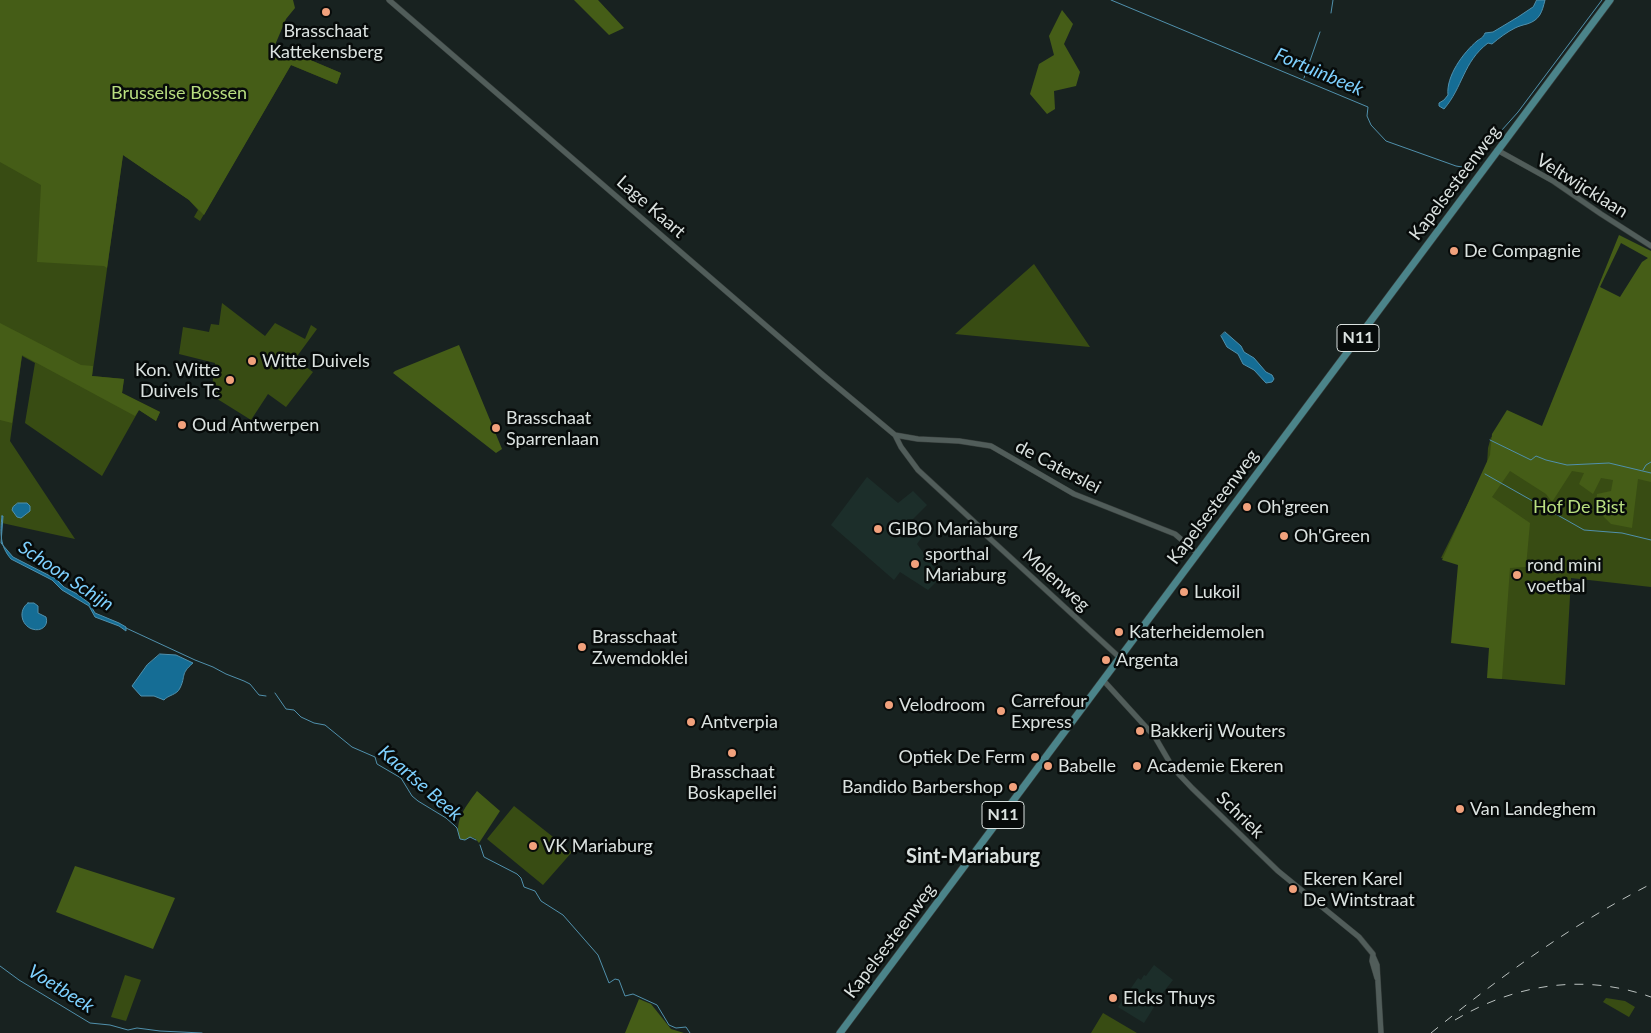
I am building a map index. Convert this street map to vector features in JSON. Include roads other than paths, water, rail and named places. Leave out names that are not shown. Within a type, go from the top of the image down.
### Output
[{"type":"main road","name":"Kapelsesteenweg","points":[[840,1033],[1610,0]]},
{"type":"street","name":"Lage Kaart","points":[[389,0],[895,435]]},
{"type":"street","name":"Veltwijcklaan","points":[[1497,150],[1553,181],[1651,246]]},
{"type":"street","name":"de Caterslei","points":[[895,435],[990,446],[1074,494],[1175,534],[1198,554]]},
{"type":"street","name":"Molenweg","points":[[895,435],[901,447],[918,470],[987,536],[1120,657]]},
{"type":"street","name":"Schriek","points":[[1103,680],[1155,737],[1173,768],[1192,788],[1284,877],[1359,937],[1369,949],[1377,965],[1382,1033]]},
{"type":"water","points":[[1537,0],[1545,0],[1538,18],[1503,35],[1492,44],[1488,43],[1480,50],[1468,66],[1450,101],[1444,109],[1439,106],[1439,103],[1448,95],[1450,80],[1456,65],[1472,46],[1485,33],[1493,32],[1533,7]]},
{"type":"water","points":[[1225,332],[1241,346],[1244,352],[1254,358],[1266,372],[1272,375],[1274,379],[1272,382],[1266,383],[1254,370],[1243,364],[1238,354],[1227,347],[1221,336]]},
{"type":"water","points":[[18,503],[27,503],[30,506],[30,511],[21,518],[17,517],[12,510]]},
{"type":"water","points":[[3,516],[1,537],[1,522]]},
{"type":"water","points":[[3,546],[13,557],[56,579],[64,587],[89,603],[95,613],[126,627],[126,631],[119,626],[95,617],[89,606],[62,590],[52,580],[11,559]]},
{"type":"water","points":[[28,603],[34,603],[38,606],[38,613],[46,617],[47,620],[44,628],[32,629],[23,621],[23,609]]},
{"type":"water","points":[[160,654],[176,655],[193,663],[185,673],[179,690],[164,700],[154,696],[141,696],[132,686],[147,665]]},
{"type":"waterway","name":"Fortuinbeek","points":[[1111,0],[1368,107],[1367,116],[1371,125],[1386,141],[1456,166],[1468,168],[1518,112],[1602,0]]},
{"type":"waterway","points":[[1331,13],[1333,0]]},
{"type":"waterway","points":[[1304,78],[1320,32]]},
{"type":"waterway","points":[[1490,440],[1531,460],[1536,456],[1567,465],[1609,463],[1651,473]]},
{"type":"waterway","points":[[1643,470],[1651,462]]},
{"type":"waterway","points":[[1485,474],[1584,530],[1622,533],[1651,540]]},
{"type":"waterway","name":"Kaartse Beek","points":[[126,628],[244,681],[250,684],[259,695],[266,696]]},
{"type":"waterway","name":"Kaartse Beek","points":[[275,693],[286,709],[294,710],[301,717],[314,723],[325,725],[352,747],[375,757],[377,764],[401,778],[412,796],[454,825],[457,828],[460,839],[465,840],[470,837],[476,840]]},
{"type":"waterway","name":"Kaartse Beek","points":[[480,845],[484,857],[517,874],[521,878],[524,887],[535,891],[541,901],[563,915],[598,955],[609,983],[615,979],[619,980],[625,996],[633,994],[657,1005],[669,1025],[676,1028],[686,1027],[690,1033]]},
{"type":"waterway","name":"Voetbeek","points":[[0,966],[19,980],[90,1023],[110,1025],[128,1030],[137,1028],[202,1033]]},
{"type":"railway","points":[[1431,1033],[1483,992],[1564,934],[1651,884]]},
{"type":"railway","points":[[1455,1020],[1502,998],[1550,986],[1575,984],[1601,985],[1651,997]]},
{"type":"place","name":"Brasschaat Kattekensberg","points":[[326,12]]},
{"type":"place","name":"De Compagnie","points":[[1454,251]]},
{"type":"place","name":"Witte Duivels","points":[[252,361]]},
{"type":"place","name":"Kon. Witte Duivels Tc","points":[[230,380]]},
{"type":"place","name":"Oud Antwerpen","points":[[182,425]]},
{"type":"place","name":"Brasschaat Sparrenlaan","points":[[496,428]]},
{"type":"place","name":"Oh'green","points":[[1247,507]]},
{"type":"place","name":"GIBO Mariaburg","points":[[878,529]]},
{"type":"place","name":"Oh'Green","points":[[1284,536]]},
{"type":"place","name":"sporthal Mariaburg","points":[[915,564]]},
{"type":"place","name":"rond mini voetbal","points":[[1517,575]]},
{"type":"place","name":"Lukoil","points":[[1184,592]]},
{"type":"place","name":"Katerheidemolen","points":[[1119,632]]},
{"type":"place","name":"Brasschaat Zwemdoklei","points":[[582,647]]},
{"type":"place","name":"Argenta","points":[[1106,660]]},
{"type":"place","name":"Velodroom","points":[[889,705]]},
{"type":"place","name":"Carrefour Express","points":[[1001,711]]},
{"type":"place","name":"Antverpia","points":[[691,722]]},
{"type":"place","name":"Bakkerij Wouters","points":[[1140,731]]},
{"type":"place","name":"Brasschaat Boskapellei","points":[[732,753]]},
{"type":"place","name":"Optiek De Ferm","points":[[1035,757]]},
{"type":"place","name":"Babelle","points":[[1048,766]]},
{"type":"place","name":"Academie Ekeren","points":[[1137,766]]},
{"type":"place","name":"Bandido Barbershop","points":[[1013,787]]},
{"type":"place","name":"Van Landeghem","points":[[1460,809]]},
{"type":"place","name":"VK Mariaburg","points":[[533,846]]},
{"type":"place","name":"Ekeren Karel De Wintstraat","points":[[1293,889]]},
{"type":"place","name":"Elcks Thuys","points":[[1113,998]]},
{"type":"district","name":"Sint-Mariaburg","points":[[973,857]]},
{"type":"park label","name":"Brusselse Bossen","points":[[179,93]]},
{"type":"park label","name":"Hof De Bist","points":[[1579,507]]},
{"type":"water label","name":"Schoon Schijn","points":[[66,576]]}]
